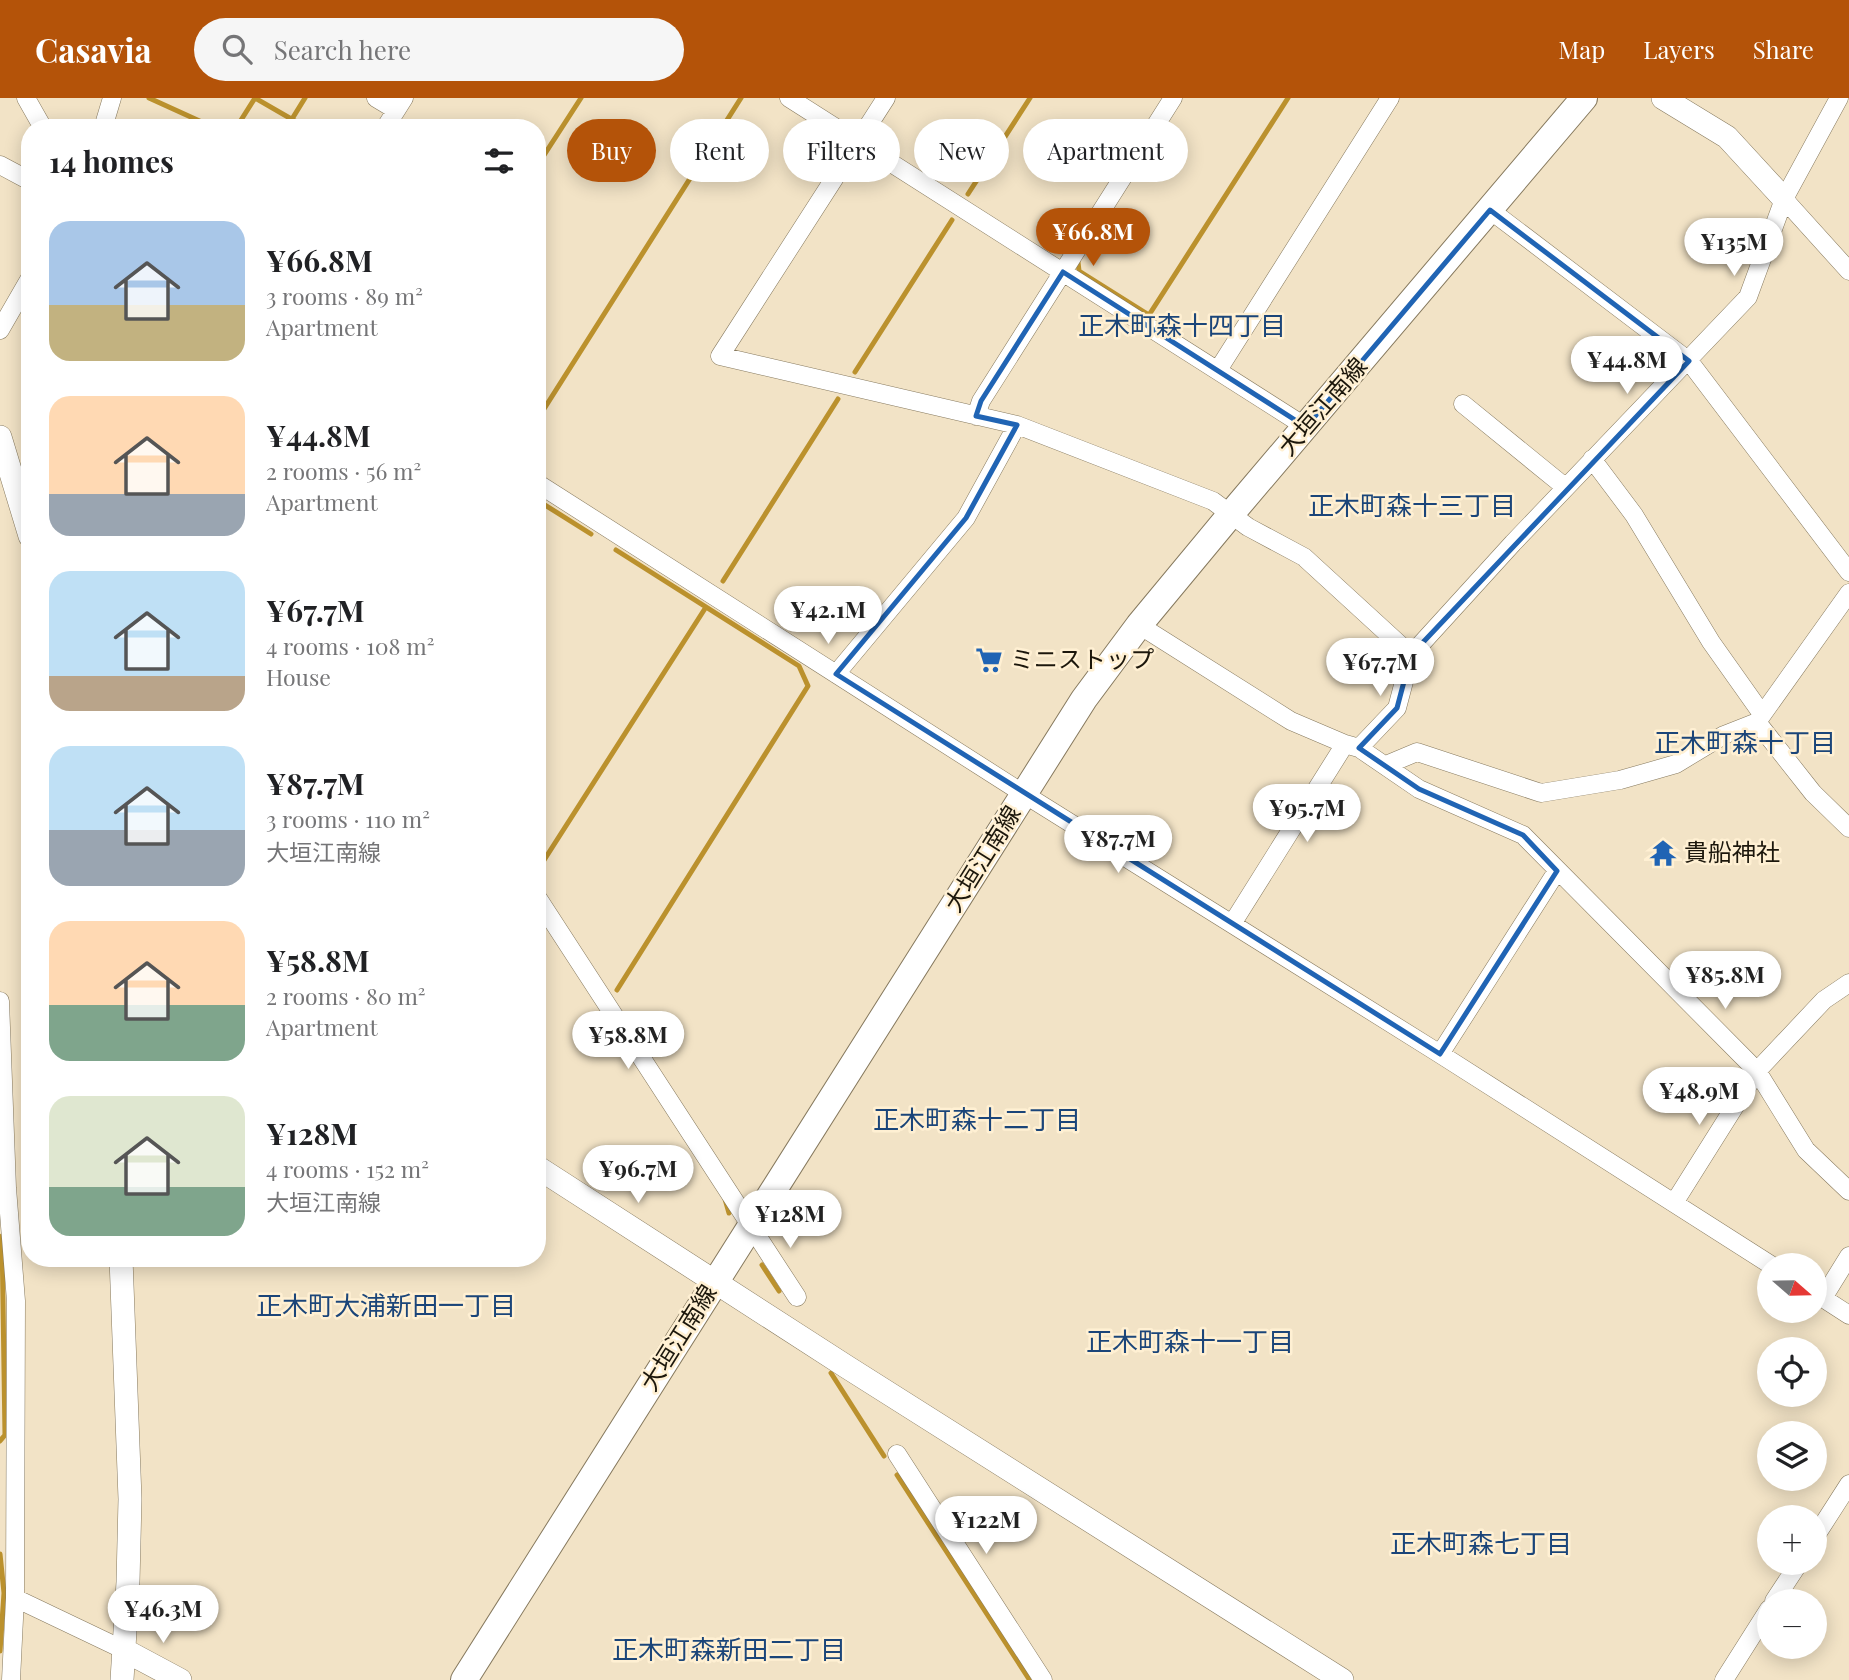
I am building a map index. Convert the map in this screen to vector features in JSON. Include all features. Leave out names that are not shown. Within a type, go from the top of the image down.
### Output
[{"type":"main road","name":"大垣江南線","points":[[464,1680],[1084,699],[1139,625],[1231,514],[1584,98]]},
{"type":"street","points":[[26,98],[38,119]]},
{"type":"street","points":[[106,119],[112,98]]},
{"type":"street","points":[[376,98],[400,104],[391,119]]},
{"type":"street","points":[[789,98],[821,119]]},
{"type":"street","points":[[873,119],[886,98]]},
{"type":"street","points":[[976,416],[981,401],[1172,98]]},
{"type":"street","points":[[1218,370],[1390,98]]},
{"type":"street","points":[[1663,98],[1727,137],[1849,271]]},
{"type":"street","points":[[1232,924],[1352,746],[1397,708],[1411,655],[1565,487],[1748,297],[1784,199],[1839,98]]},
{"type":"street","points":[[0,164],[21,176]]},
{"type":"street","points":[[900,169],[1306,427]]},
{"type":"street","points":[[833,182],[720,356],[1017,425],[1213,501],[1248,527],[1304,557],[1411,655]]},
{"type":"street","points":[[1490,210],[1689,360],[1849,572]]},
{"type":"street","points":[[0,330],[21,294]]},
{"type":"street","points":[[1463,404],[1565,487]]},
{"type":"street","points":[[836,674],[966,518],[1017,425]]},
{"type":"street","points":[[0,437],[21,506]]},
{"type":"street","points":[[1592,459],[1634,515],[1710,642],[1812,793],[1849,828]]},
{"type":"street","points":[[546,489],[1757,1256]]},
{"type":"street","points":[[1386,765],[1418,752],[1541,793],[1620,780],[1676,764],[1724,735],[1760,718],[1849,593]]},
{"type":"street","points":[[1139,625],[1291,721],[1352,746],[1386,765],[1419,789],[1523,835],[1757,1071],[1806,1150],[1849,1191]]},
{"type":"street","points":[[1440,1054],[1558,871]]},
{"type":"street","points":[[546,911],[797,1297]]},
{"type":"street","points":[[1674,1203],[1757,1071],[1824,1000],[1849,983]]},
{"type":"street","points":[[0,1002],[7,1188],[16,1301],[7,1497],[7,1527],[15,1598],[11,1680]]},
{"type":"street","points":[[546,1173],[1336,1678]]},
{"type":"street","points":[[1827,1284],[1849,1255]]},
{"type":"street","points":[[121,1267],[130,1499],[122,1680]]},
{"type":"street","points":[[1827,1300],[1849,1315]]},
{"type":"street","points":[[897,1454],[1043,1680]]},
{"type":"street","points":[[1827,1518],[1849,1484]]},
{"type":"street","points":[[15,1598],[180,1680]]},
{"type":"street","points":[[1724,1680],[1757,1628]]},
{"type":"highlighted area","points":[[1490,210],[1689,361],[1411,655],[1397,708],[1359,748],[1419,789],[1523,835],[1557,871],[1440,1054],[836,674],[966,518],[1017,425],[976,416],[981,401],[1063,272],[1306,427]]},
{"type":"waterway","points":[[149,98],[195,119]]},
{"type":"waterway","points":[[255,98],[291,119]]},
{"type":"waterway","points":[[242,119],[255,98]]},
{"type":"waterway","points":[[292,119],[305,98]]},
{"type":"waterway","points":[[546,152],[581,98]]},
{"type":"waterway","points":[[546,406],[741,98]]},
{"type":"waterway","points":[[968,194],[1030,98]]},
{"type":"waterway","points":[[1078,262],[1079,271],[1149,315],[1288,98]]},
{"type":"waterway","points":[[855,372],[952,220]]},
{"type":"waterway","points":[[723,581],[838,399]]},
{"type":"waterway","points":[[546,506],[591,534]]},
{"type":"waterway","points":[[616,550],[799,666],[808,686],[617,990]]},
{"type":"waterway","points":[[546,857],[706,607]]},
{"type":"waterway","points":[[725,1199],[729,1213]]},
{"type":"waterway","points":[[0,1441],[5,1435],[2,1236]]},
{"type":"waterway","points":[[762,1265],[779,1291]]},
{"type":"waterway","points":[[831,1373],[884,1456]]},
{"type":"waterway","points":[[897,1475],[1029,1679]]},
{"type":"waterway","points":[[0,1554],[4,1593],[0,1651]]},
{"type":"place","name":"ミニストップ","points":[[989,660]]},
{"type":"place","name":"貴船神社","points":[[1663,853]]},
{"type":"district","name":"正木町森十四丁目","points":[[1182,326]]},
{"type":"district","name":"正木町森十三丁目","points":[[1412,506]]},
{"type":"district","name":"正木町森十丁目","points":[[1745,743]]},
{"type":"district","name":"正木町森十二丁目","points":[[977,1120]]},
{"type":"district","name":"正木町大浦新田一丁目","points":[[386,1306]]},
{"type":"district","name":"正木町森十一丁目","points":[[1190,1342]]},
{"type":"district","name":"正木町森七丁目","points":[[1481,1544]]},
{"type":"district","name":"正木町森新田二丁目","points":[[729,1650]]}]
